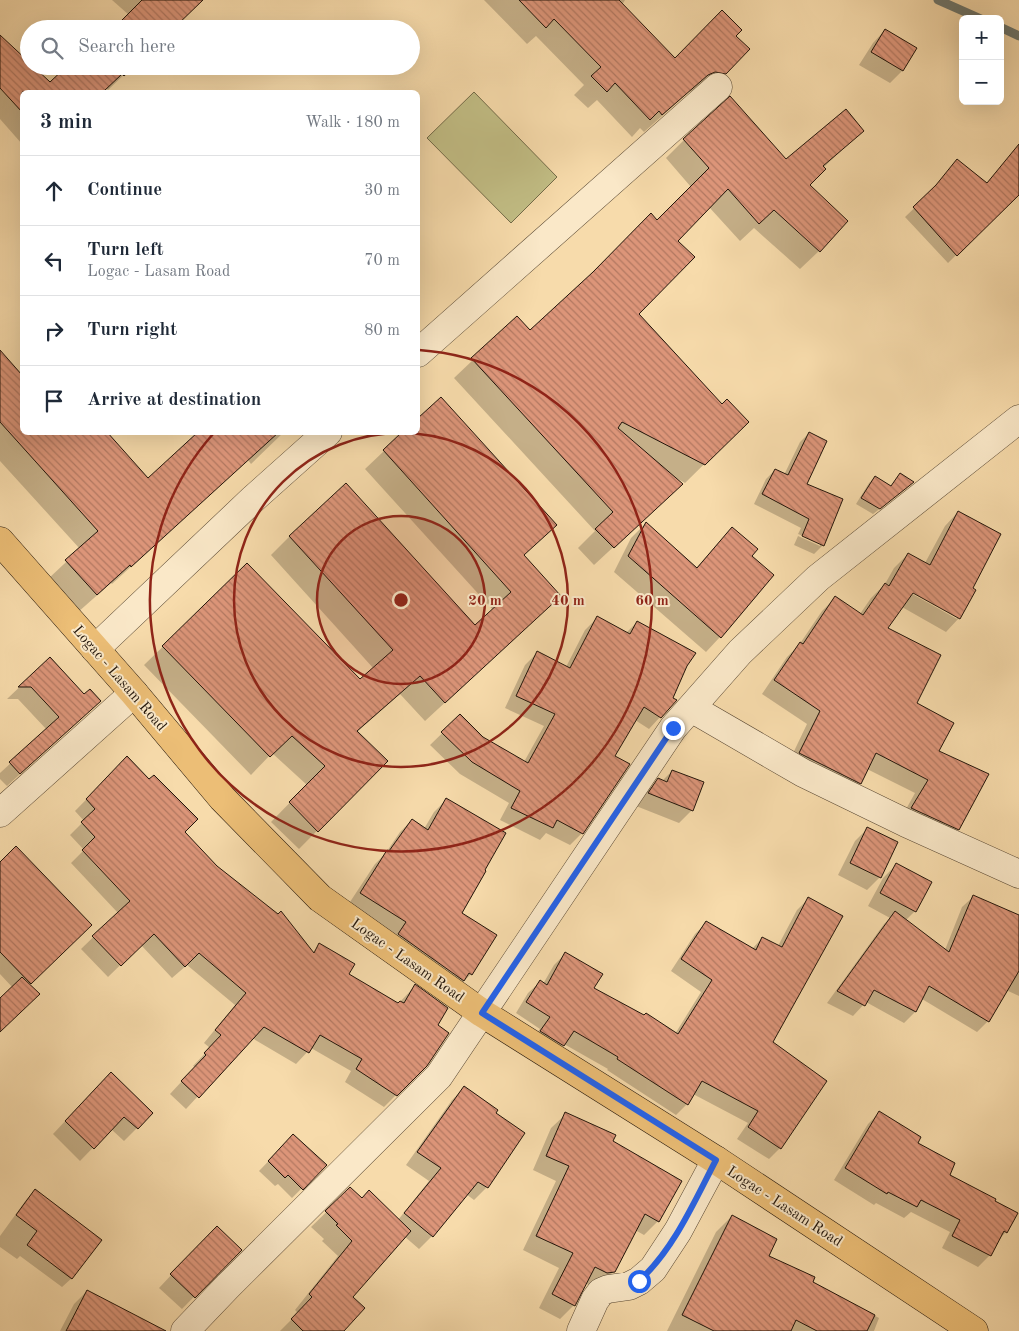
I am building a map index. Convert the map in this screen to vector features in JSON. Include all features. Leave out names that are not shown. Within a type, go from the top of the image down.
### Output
[{"type":"main road","name":"Logac - Lasam Road","points":[[0,541],[134,693],[222,798],[320,898],[482,1013],[716,1160],[974,1331]]},
{"type":"street","points":[[420,351],[718,87]]},
{"type":"street","points":[[185,1331],[440,1076],[673,728],[740,652],[818,578],[1019,419]]},
{"type":"street","points":[[95,648],[253,498],[325,435]]},
{"type":"street","points":[[0,813],[134,693]]},
{"type":"street","points":[[691,708],[803,773],[906,823],[1019,874]]},
{"type":"street","points":[[581,1331],[595,1300],[601,1292],[608,1288],[628,1286],[639,1281],[653,1269],[678,1230],[716,1160]]},
{"type":"shaded area","points":[[474,92],[557,177],[511,223],[427,138]]},
{"type":"building","points":[[142,0],[203,0],[182,20],[122,20]]},
{"type":"building","points":[[519,0],[619,0],[675,58],[722,10],[742,30],[736,36],[750,49],[726,74],[715,72],[708,75],[662,115],[659,111],[650,120],[615,83],[607,92],[591,76],[601,67],[554,19],[546,28]]},
{"type":"building","points":[[885,29],[917,48],[903,71],[871,52]]},
{"type":"building","points":[[0,35],[20,54],[20,75],[43,75],[50,82],[57,75],[121,75],[105,90],[20,90],[20,110],[0,88]]},
{"type":"building","points":[[730,96],[786,159],[846,109],[864,131],[823,166],[826,169],[810,185],[848,221],[820,252],[774,210],[759,224],[728,189],[678,241],[695,257],[639,314],[722,404],[727,399],[749,422],[705,465],[622,422],[618,428],[683,484],[614,548],[595,529],[613,512],[471,358],[517,316],[530,330],[593,272],[651,213],[657,220],[709,168],[683,139]]},
{"type":"building","points":[[1019,144],[1019,195],[957,256],[913,207],[936,185],[957,159],[987,183]]},
{"type":"building","points":[[0,350],[20,373],[20,435],[110,435],[148,478],[195,435],[276,435],[131,567],[130,565],[97,595],[65,560],[98,531],[0,422]]},
{"type":"building","points":[[441,397],[557,525],[524,555],[561,596],[445,703],[420,676],[357,731],[388,761],[318,832],[289,802],[325,766],[292,736],[270,757],[162,646],[247,563],[360,679],[393,650],[289,536],[346,483],[475,625],[511,592],[383,450],[399,435],[420,435],[420,416]]},
{"type":"building","points":[[809,432],[827,441],[807,484],[843,499],[824,546],[802,536],[809,519],[762,494],[775,469],[788,475]]},
{"type":"building","points":[[900,473],[914,482],[880,509],[861,498],[875,476],[891,486]]},
{"type":"building","points":[[958,511],[1001,534],[973,588],[976,590],[960,619],[913,593],[888,628],[941,655],[917,703],[954,723],[939,751],[989,774],[959,830],[911,808],[928,780],[876,753],[861,784],[799,753],[820,711],[774,680],[800,642],[803,644],[835,596],[863,615],[885,583],[889,586],[908,553],[930,565]]},
{"type":"building","points":[[646,522],[697,568],[732,527],[758,549],[752,556],[774,575],[721,638],[628,556]]},
{"type":"building","points":[[597,616],[630,634],[637,621],[696,653],[687,666],[673,698],[677,700],[661,718],[644,707],[615,756],[630,764],[583,834],[557,820],[553,828],[511,808],[520,791],[472,762],[441,732],[460,714],[483,737],[528,763],[555,714],[516,696],[537,651],[570,668]]},
{"type":"building","points":[[50,657],[84,694],[90,689],[101,701],[20,774],[9,762],[59,717],[31,687],[18,687]]},
{"type":"building","points":[[127,756],[149,779],[154,775],[198,819],[185,832],[217,866],[278,914],[281,911],[314,953],[319,943],[355,964],[349,974],[398,1003],[400,1001],[404,1003],[415,984],[448,1008],[438,1025],[449,1033],[427,1066],[397,1096],[356,1069],[362,1059],[320,1035],[309,1053],[264,1027],[199,1098],[181,1081],[206,1055],[204,1053],[221,1035],[215,1030],[246,993],[199,953],[185,967],[154,934],[121,966],[92,936],[130,901],[82,850],[95,837],[81,822],[95,809],[86,799]]},
{"type":"building","points":[[672,770],[704,782],[693,811],[648,793],[658,778],[667,782]]},
{"type":"building","points":[[446,798],[506,833],[462,913],[497,935],[472,975],[469,973],[464,981],[398,934],[406,922],[360,893],[387,850],[389,851],[412,819],[428,830]]},
{"type":"building","points":[[867,827],[898,842],[881,878],[850,863]]},
{"type":"building","points":[[16,846],[92,925],[31,984],[0,952],[0,862]]},
{"type":"building","points":[[896,863],[932,882],[916,912],[880,893]]},
{"type":"building","points":[[973,895],[1019,915],[1019,971],[989,1022],[929,986],[916,1012],[874,990],[865,1006],[837,991],[895,911],[949,952]]},
{"type":"building","points":[[808,897],[843,916],[773,1042],[827,1081],[781,1149],[748,1127],[758,1111],[702,1081],[688,1105],[617,1059],[618,1057],[574,1031],[564,1046],[540,1031],[550,1017],[526,1002],[540,980],[547,985],[565,952],[603,974],[594,988],[644,1015],[646,1013],[678,1034],[712,980],[681,959],[706,921],[756,950],[762,937],[782,947]]},
{"type":"building","points":[[22,977],[40,994],[0,1032],[0,998]]},
{"type":"building","points":[[111,1072],[153,1113],[138,1129],[124,1117],[94,1149],[65,1121]]},
{"type":"building","points":[[464,1086],[498,1110],[496,1113],[525,1133],[488,1188],[478,1182],[433,1237],[404,1213],[441,1168],[417,1152]]},
{"type":"building","points":[[879,1111],[921,1137],[918,1143],[955,1163],[950,1175],[1018,1213],[1007,1233],[1004,1231],[991,1256],[952,1236],[960,1220],[921,1200],[917,1207],[888,1192],[887,1194],[845,1168]]},
{"type":"building","points":[[565,1112],[616,1135],[613,1141],[682,1181],[659,1222],[645,1214],[615,1272],[607,1273],[595,1267],[575,1306],[552,1294],[573,1253],[536,1236],[569,1166],[546,1156]]},
{"type":"building","points":[[293,1134],[327,1165],[303,1190],[288,1175],[285,1178],[268,1161]]},
{"type":"building","points":[[350,1187],[362,1198],[369,1190],[411,1231],[353,1297],[365,1308],[344,1331],[303,1331],[291,1319],[312,1297],[309,1294],[352,1241],[325,1211]]},
{"type":"building","points":[[35,1189],[102,1240],[72,1279],[27,1245],[37,1231],[16,1215]]},
{"type":"building","points":[[732,1215],[777,1239],[769,1256],[815,1277],[813,1282],[875,1315],[867,1331],[817,1331],[796,1320],[791,1331],[714,1331],[682,1315]]},
{"type":"building","points":[[217,1226],[242,1250],[195,1298],[170,1274]]},
{"type":"building","points":[[87,1290],[166,1331],[66,1331]]},
{"type":"waterway","points":[[938,0],[972,15]]},
{"type":"waterway","points":[[1004,29],[1019,36]]},
{"type":"route","points":[[639,1281],[653,1269],[678,1230],[716,1160],[482,1013],[673,728]]}]
